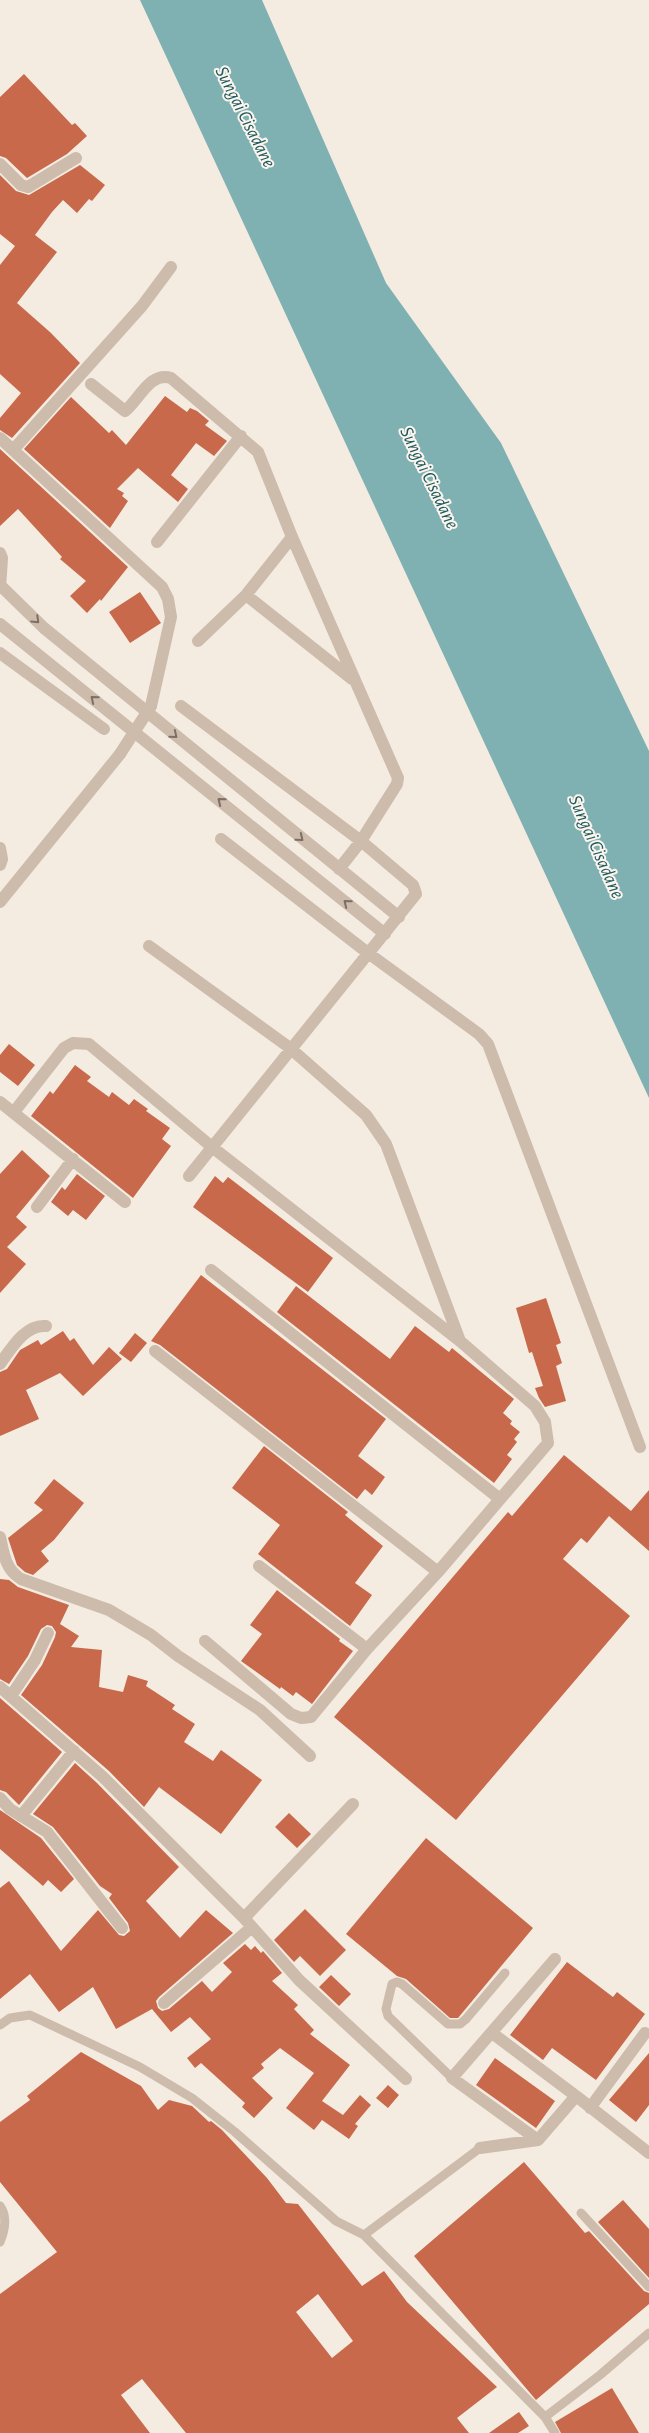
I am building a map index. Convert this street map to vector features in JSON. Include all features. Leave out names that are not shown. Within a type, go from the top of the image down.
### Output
[{"type":"street","points":[[0,164],[21,185],[28,187],[76,158]]},
{"type":"street","points":[[13,450],[142,306],[171,266]]},
{"type":"street","points":[[92,384],[125,411],[155,378],[168,377],[258,452],[292,537],[398,781],[361,841],[339,869]]},
{"type":"street","points":[[157,542],[241,436]]},
{"type":"street","points":[[0,438],[162,587],[168,599],[171,617],[151,706],[120,754],[0,902]]},
{"type":"street","points":[[198,641],[246,595],[292,537]]},
{"type":"street","points":[[0,552],[2,558],[0,587],[44,628],[399,917]]},
{"type":"street","points":[[246,595],[353,680]]},
{"type":"street","points":[[0,624],[385,934]]},
{"type":"street","points":[[0,652],[104,729]]},
{"type":"street","points":[[181,706],[361,841],[413,885],[416,894],[290,1048],[189,1176]]},
{"type":"street","points":[[221,839],[368,953],[480,1034],[488,1044],[640,1447]]},
{"type":"street","points":[[0,848],[2,859],[0,865]]},
{"type":"street","points":[[148,946],[290,1048],[366,1115],[380,1132],[460,1341]]},
{"type":"street","points":[[14,1112],[64,1048],[73,1043],[89,1044],[212,1147],[460,1341],[535,1406],[545,1422],[548,1443],[438,1572],[367,1649],[311,1717],[301,1718],[291,1714],[205,1641]]},
{"type":"street","points":[[0,1102],[125,1202]]},
{"type":"street","points":[[37,1207],[73,1159]]},
{"type":"street","points":[[211,1270],[500,1499]]},
{"type":"street","points":[[0,1364],[18,1340],[31,1328],[38,1325],[46,1326]]},
{"type":"street","points":[[155,1351],[438,1572]]},
{"type":"street","points":[[0,1537],[8,1568],[21,1579],[109,1610],[151,1635],[178,1656],[260,1710],[310,1756]]},
{"type":"street","points":[[259,1566],[367,1649]]},
{"type":"street","points":[[11,1696],[35,1660],[48,1633]]},
{"type":"street","points":[[0,1687],[103,1777],[248,1923],[299,1980],[406,2079]]},
{"type":"street","points":[[21,1816],[74,1751]]},
{"type":"street","points":[[0,1798],[10,1809],[47,1832],[122,1928]]},
{"type":"street","points":[[164,2003],[248,1923],[353,1804]]},
{"type":"street","points":[[538,2140],[452,2078],[555,1958]]},
{"type":"street","points":[[492,2033],[649,2153]]},
{"type":"street","points":[[590,2108],[645,2033]]},
{"type":"street","points":[[480,2148],[538,2140],[576,2096]]},
{"type":"lane","points":[[452,2078],[388,2016],[386,2009],[392,1984],[397,1982],[402,1984],[448,2024],[455,2025],[466,2019],[505,1973]]},
{"type":"lane","points":[[0,2025],[10,2018],[30,2015],[140,2067],[192,2098],[235,2132],[336,2221],[364,2235],[545,2417],[555,2433]]},
{"type":"lane","points":[[364,2235],[480,2148]]},
{"type":"lane","points":[[0,2206],[5,2214],[4,2232],[0,2242]]},
{"type":"lane","points":[[581,2213],[649,2287]]},
{"type":"lane","points":[[545,2417],[600,2375],[649,2333]]},
{"type":"water","name":"Sungai Cisadane","points":[[140,0],[262,0],[386,283],[501,443],[649,751],[649,1098]]},
{"type":"building","points":[[24,74],[72,125],[75,123],[87,136],[67,154],[27,178],[6,158],[0,156],[0,97]]},
{"type":"building","points":[[80,165],[105,185],[92,201],[89,199],[77,213],[63,200],[52,212],[35,235],[57,252],[17,303],[51,333],[80,363],[12,438],[0,430],[0,418],[21,393],[0,374],[0,265],[15,246],[0,234],[0,175],[16,191],[29,195]]},
{"type":"building","points":[[165,396],[187,412],[190,408],[197,411],[209,421],[205,425],[227,441],[214,456],[196,443],[171,475],[188,489],[178,502],[138,468],[117,489],[124,493],[122,496],[128,501],[110,528],[24,449],[71,397],[109,433],[112,430],[126,445]]},
{"type":"building","points":[[0,449],[128,567],[101,601],[100,599],[87,613],[70,596],[86,581],[60,559],[62,557],[18,509],[0,526]]},
{"type":"building","points":[[140,592],[161,623],[130,643],[109,612]]},
{"type":"building","points":[[9,1044],[35,1065],[18,1086],[0,1072],[0,1055]]},
{"type":"building","points":[[75,1065],[91,1077],[87,1081],[109,1097],[112,1092],[129,1105],[134,1099],[148,1109],[146,1111],[170,1128],[162,1139],[171,1146],[133,1198],[31,1116],[50,1091],[53,1094]]},
{"type":"building","points":[[22,1150],[50,1176],[16,1217],[27,1227],[7,1247],[26,1264],[0,1293],[0,1174]]},
{"type":"building","points":[[77,1174],[105,1196],[86,1220],[73,1210],[68,1216],[51,1202],[62,1187],[65,1190]]},
{"type":"building","points":[[215,1176],[223,1183],[228,1177],[333,1258],[308,1292],[193,1207]]},
{"type":"building","points":[[201,1275],[386,1419],[358,1456],[385,1477],[372,1495],[365,1489],[357,1499],[160,1345],[151,1341]]},
{"type":"building","points":[[296,1286],[390,1359],[415,1326],[449,1352],[452,1348],[514,1399],[503,1413],[512,1421],[510,1424],[520,1432],[514,1439],[517,1442],[507,1455],[512,1459],[494,1483],[277,1312]]},
{"type":"building","points":[[546,1298],[561,1343],[556,1345],[562,1363],[556,1366],[566,1401],[545,1407],[535,1388],[543,1386],[532,1352],[529,1353],[516,1308]]},
{"type":"building","points":[[63,1331],[70,1341],[74,1338],[93,1365],[109,1347],[122,1359],[83,1396],[60,1373],[26,1390],[39,1419],[0,1436],[0,1372],[7,1369],[20,1350],[38,1340],[41,1345]]},
{"type":"building","points":[[135,1333],[147,1343],[131,1362],[119,1353]]},
{"type":"building","points":[[264,1446],[348,1512],[345,1515],[383,1546],[355,1583],[372,1595],[350,1626],[258,1554],[280,1525],[232,1488]]},
{"type":"building","points":[[564,1455],[631,1511],[649,1490],[649,1551],[609,1516],[587,1543],[581,1538],[563,1559],[630,1616],[456,1820],[334,1717],[508,1512],[512,1516]]},
{"type":"building","points":[[54,1479],[84,1503],[54,1540],[41,1551],[49,1561],[33,1575],[25,1572],[17,1565],[8,1538],[43,1510],[34,1503]]},
{"type":"building","points":[[0,1579],[9,1580],[18,1587],[69,1605],[60,1624],[79,1636],[71,1647],[102,1650],[99,1687],[123,1692],[128,1675],[148,1681],[146,1686],[175,1705],[172,1709],[195,1724],[184,1742],[213,1761],[221,1750],[262,1780],[221,1834],[159,1787],[144,1807],[109,1771],[21,1695],[42,1665],[55,1637],[56,1632],[52,1626],[47,1625],[41,1629],[28,1656],[9,1684],[0,1679]]},
{"type":"building","points":[[277,1590],[353,1651],[312,1704],[296,1692],[293,1696],[281,1687],[280,1689],[241,1661],[262,1634],[250,1625]]},
{"type":"building","points":[[0,1698],[62,1752],[19,1805],[6,1792],[0,1790]]},
{"type":"building","points":[[75,1763],[179,1867],[146,1901],[180,1938],[206,1910],[233,1933],[159,1997],[156,2001],[158,2008],[162,2011],[169,2009],[202,1981],[212,1992],[232,1972],[223,1963],[245,1944],[251,1950],[255,1946],[261,1953],[263,1951],[282,1973],[272,1981],[298,2005],[294,2009],[314,2030],[310,2034],[350,2065],[322,2101],[343,2115],[360,2095],[371,2105],[355,2124],[358,2126],[349,2139],[322,2120],[314,2130],[286,2108],[314,2073],[280,2048],[261,2064],[264,2068],[252,2078],[273,2098],[254,2118],[242,2107],[245,2103],[201,2063],[195,2068],[187,2058],[211,2039],[190,2017],[171,2032],[152,2009],[116,2029],[93,1987],[59,2012],[30,1974],[0,1999],[0,1888],[9,1881],[61,1951],[98,1910],[119,1935],[124,1936],[130,1931],[128,1923],[109,1898],[112,1894],[100,1886],[53,1827],[33,1814]]},
{"type":"building","points":[[0,1810],[41,1838],[74,1879],[61,1892],[48,1880],[43,1886],[0,1849]]},
{"type":"building","points":[[289,1813],[311,1834],[297,1848],[275,1827]]},
{"type":"building","points":[[426,1838],[533,1928],[458,2018],[450,2018],[406,1979],[397,1976],[346,1934]]},
{"type":"building","points":[[305,1909],[346,1950],[320,1976],[300,1956],[294,1962],[274,1940]]},
{"type":"building","points":[[567,1962],[613,1997],[617,1992],[645,2014],[596,2080],[552,2048],[543,2060],[510,2035]]},
{"type":"building","points":[[331,1975],[351,1994],[339,2006],[319,1987]]},
{"type":"building","points":[[81,2052],[141,2086],[158,2110],[169,2100],[192,2106],[209,2122],[211,2121],[222,2130],[267,2178],[286,2203],[298,2204],[362,2286],[384,2271],[407,2302],[497,2387],[457,2418],[469,2433],[186,2433],[142,2379],[121,2395],[150,2433],[0,2433],[0,2294],[57,2252],[0,2182],[0,2122],[30,2100],[27,2096]],"holes":[[[318,2294],[353,2341],[332,2358],[296,2312]]]},
{"type":"building","points":[[649,2053],[649,2105],[636,2122],[609,2100]]},
{"type":"building","points":[[495,2058],[555,2101],[536,2128],[476,2085]]},
{"type":"building","points":[[388,2085],[399,2095],[388,2108],[376,2098]]},
{"type":"building","points":[[524,2162],[585,2233],[589,2231],[644,2291],[649,2293],[649,2304],[536,2400],[414,2256]]},
{"type":"building","points":[[623,2200],[649,2229],[649,2278],[598,2222]]},
{"type":"building","points":[[612,2388],[639,2433],[561,2433],[555,2422]]},
{"type":"building","points":[[519,2412],[529,2426],[518,2433],[489,2433]]}]
